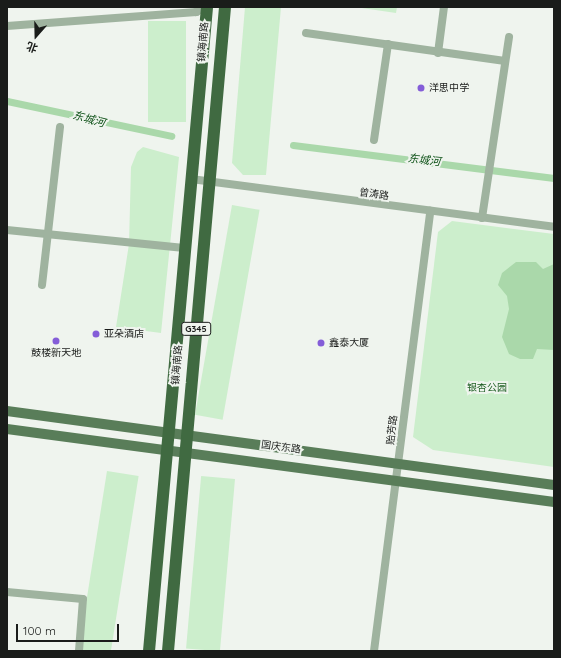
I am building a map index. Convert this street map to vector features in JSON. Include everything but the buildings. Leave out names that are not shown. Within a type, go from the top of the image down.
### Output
[{"type":"highway","name":"镇海南路","points":[[149,651],[169,450],[184,248],[206,7]]},
{"type":"highway","name":"镇海南路","points":[[168,651],[184,452],[210,182],[224,7]]},
{"type":"main road","name":"国庆东路","points":[[7,411],[170,431],[554,485]]},
{"type":"main road","name":"国庆东路","points":[[7,429],[554,502]]},
{"type":"street","points":[[7,26],[196,12],[206,7]]},
{"type":"street","points":[[438,53],[444,7]]},
{"type":"street","points":[[306,33],[388,44],[438,53],[505,61]]},
{"type":"street","points":[[482,218],[509,37]]},
{"type":"street","points":[[374,140],[388,44]]},
{"type":"street","points":[[42,285],[60,127]]},
{"type":"street","name":"曾涛路","points":[[191,179],[554,227]]},
{"type":"street","name":"贻芳路","points":[[374,651],[430,211]]},
{"type":"street","points":[[7,230],[184,248]]},
{"type":"street","points":[[7,592],[83,600],[80,651]]},
{"type":"green space","points":[[245,7],[281,7],[266,175],[243,175],[232,163]]},
{"type":"green space","points":[[355,7],[397,7],[396,13]]},
{"type":"green space","points":[[148,21],[186,21],[186,122],[148,122]]},
{"type":"green space","points":[[143,147],[179,157],[161,333],[116,327],[129,244],[131,167],[137,152]]},
{"type":"green space","points":[[232,205],[260,210],[223,420],[195,415]]},
{"type":"green space","name":"银杏公园","points":[[452,221],[554,234],[554,467],[433,450],[413,437],[438,232]]},
{"type":"green space","points":[[107,471],[139,476],[111,651],[79,650]]},
{"type":"green space","points":[[201,476],[235,479],[220,651],[186,648]]},
{"type":"shaded area","points":[[516,262],[536,262],[543,269],[554,264],[554,350],[537,349],[533,359],[520,359],[509,354],[502,337],[509,309],[507,296],[498,285],[502,273]]},
{"type":"waterway","name":"东城河","points":[[7,101],[171,136]]},
{"type":"waterway","name":"东城河","points":[[293,145],[554,178]]},
{"type":"place","name":"洋思中学","points":[[421,88]]},
{"type":"place","name":"亚朵酒店","points":[[96,334]]},
{"type":"place","name":"鼓楼新天地","points":[[56,341]]},
{"type":"place","name":"鑫泰大厦","points":[[321,343]]}]
